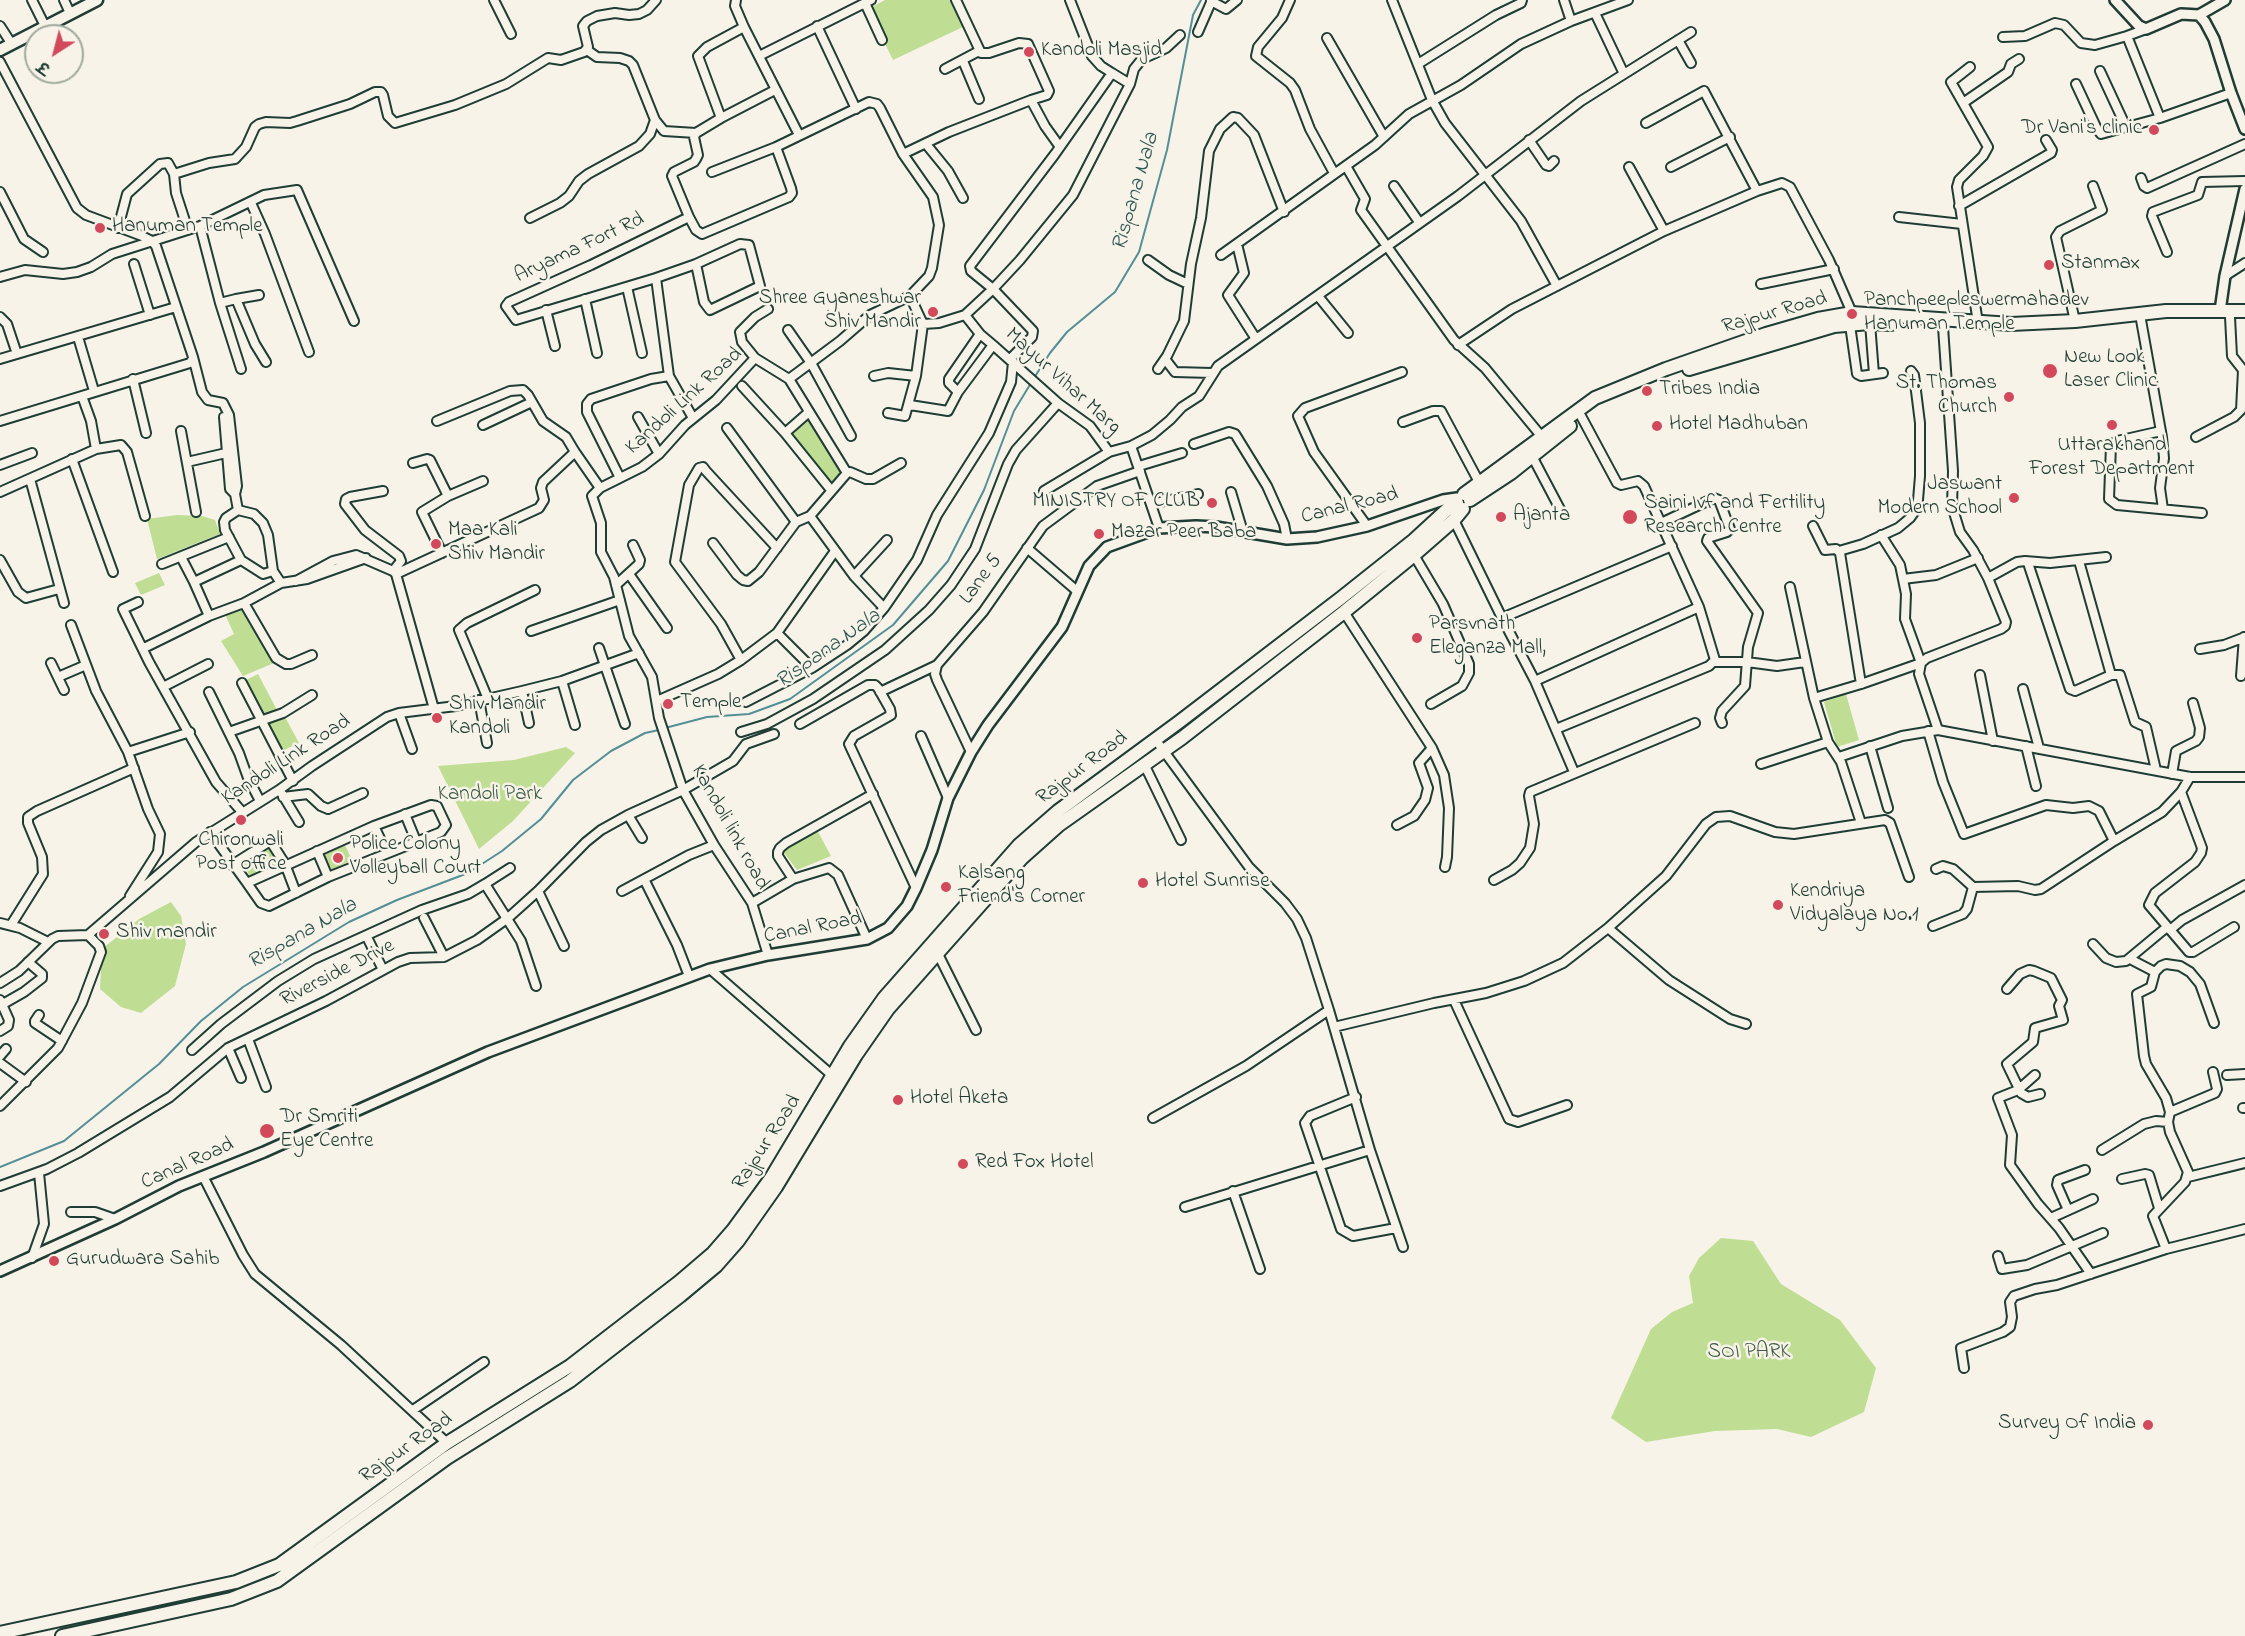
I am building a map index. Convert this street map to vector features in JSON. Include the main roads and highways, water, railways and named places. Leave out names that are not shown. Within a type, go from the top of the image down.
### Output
[{"type":"main road","points":[[0,50],[97,0]]},
{"type":"main road","name":"Rajpur Road","points":[[0,1633],[236,1582],[279,1565],[447,1443],[570,1366],[713,1253],[771,1178],[850,1046],[884,999],[1022,858],[1059,825],[1164,751],[1344,612],[1454,519],[1462,501],[1479,483],[1583,405],[1613,389],[1766,334],[1818,319],[2023,324],[2166,311],[2245,317]]},
{"type":"main road","name":"Rajpur Road","points":[[62,1636],[231,1599],[277,1581],[447,1458],[570,1381],[680,1296],[717,1266],[738,1241],[776,1187],[856,1056],[888,1009],[934,948],[1019,845],[1058,811],[1341,598],[1414,540],[1451,506],[1533,456],[1610,395],[1851,319],[1870,323],[1943,327],[2012,330],[2065,329],[2245,311]]},
{"type":"waterway","name":"Rispana Nala","points":[[1034,378],[1067,332],[1115,292],[1139,252],[1167,150],[1193,15],[1201,0]]},
{"type":"waterway","name":"Rispana Nala","points":[[665,728],[707,717],[749,714],[790,699],[893,625],[948,561],[984,490],[1014,411],[1031,383]]},
{"type":"waterway","name":"Rispana Nala","points":[[0,1167],[64,1141],[159,1064],[201,1021],[243,987],[349,922],[397,900],[468,873],[502,851],[541,819],[573,780],[611,751],[645,733],[659,730]]},
{"type":"place","name":"Kandoli Masjid","points":[[1029,52]]},
{"type":"place","name":"Dr Vani's clinic","points":[[2154,130]]},
{"type":"place","name":"Hanuman Temple","points":[[100,228]]},
{"type":"place","name":"Stanmax","points":[[2049,265]]},
{"type":"place","name":"Shree Gyaneshwar Shiv Mandir","points":[[933,312]]},
{"type":"place","name":"Panchpeepleswermahadev Hanuman Temple","points":[[1852,314]]},
{"type":"place","name":"New Look Laser Clinic","points":[[2050,371]]},
{"type":"place","name":"Tribes India","points":[[1647,391]]},
{"type":"place","name":"St. Thomas Church","points":[[2009,397]]},
{"type":"place","name":"Uttarakhand Forest Department","points":[[2112,425]]},
{"type":"place","name":"Hotel Madhuban","points":[[1657,426]]},
{"type":"place","name":"Jaswant Modern School","points":[[2014,498]]},
{"type":"place","name":"MINISTRY OF CLUB","points":[[1212,503]]},
{"type":"place","name":"Ajanta","points":[[1501,517]]},
{"type":"place","name":"Saini Ivf and Fertility Research Centre","points":[[1630,517]]},
{"type":"place","name":"Mazar Peer Baba","points":[[1099,534]]},
{"type":"place","name":"Maa Kali Shiv Mandir","points":[[436,544]]},
{"type":"place","name":"Parsvnath Eleganza Mall,","points":[[1417,638]]},
{"type":"place","name":"Temple","points":[[668,704]]},
{"type":"place","name":"Shiv Mandir Kandoli","points":[[437,718]]},
{"type":"place","name":"Chironwali Post office","points":[[241,820]]},
{"type":"place","name":"Police Colony Volleyball Court","points":[[338,858]]},
{"type":"place","name":"Hotel Sunrise","points":[[1143,883]]},
{"type":"place","name":"Kalsang Friend's Corner","points":[[946,887]]},
{"type":"place","name":"Kendriya Vidyalaya No.1","points":[[1778,905]]},
{"type":"place","name":"Shiv mandir","points":[[104,934]]},
{"type":"place","name":"Hotel Aketa","points":[[898,1100]]},
{"type":"place","name":"Dr Smriti Eye Centre","points":[[267,1131]]},
{"type":"place","name":"Red Fox Hotel","points":[[963,1164]]},
{"type":"place","name":"Gurudwara Sahib","points":[[54,1261]]},
{"type":"place","name":"Survey Of India","points":[[2148,1425]]},
{"type":"park label","name":"Kandoli Park","points":[[490,796]]},
{"type":"park label","name":"SOI PARK","points":[[1749,1354]]}]
